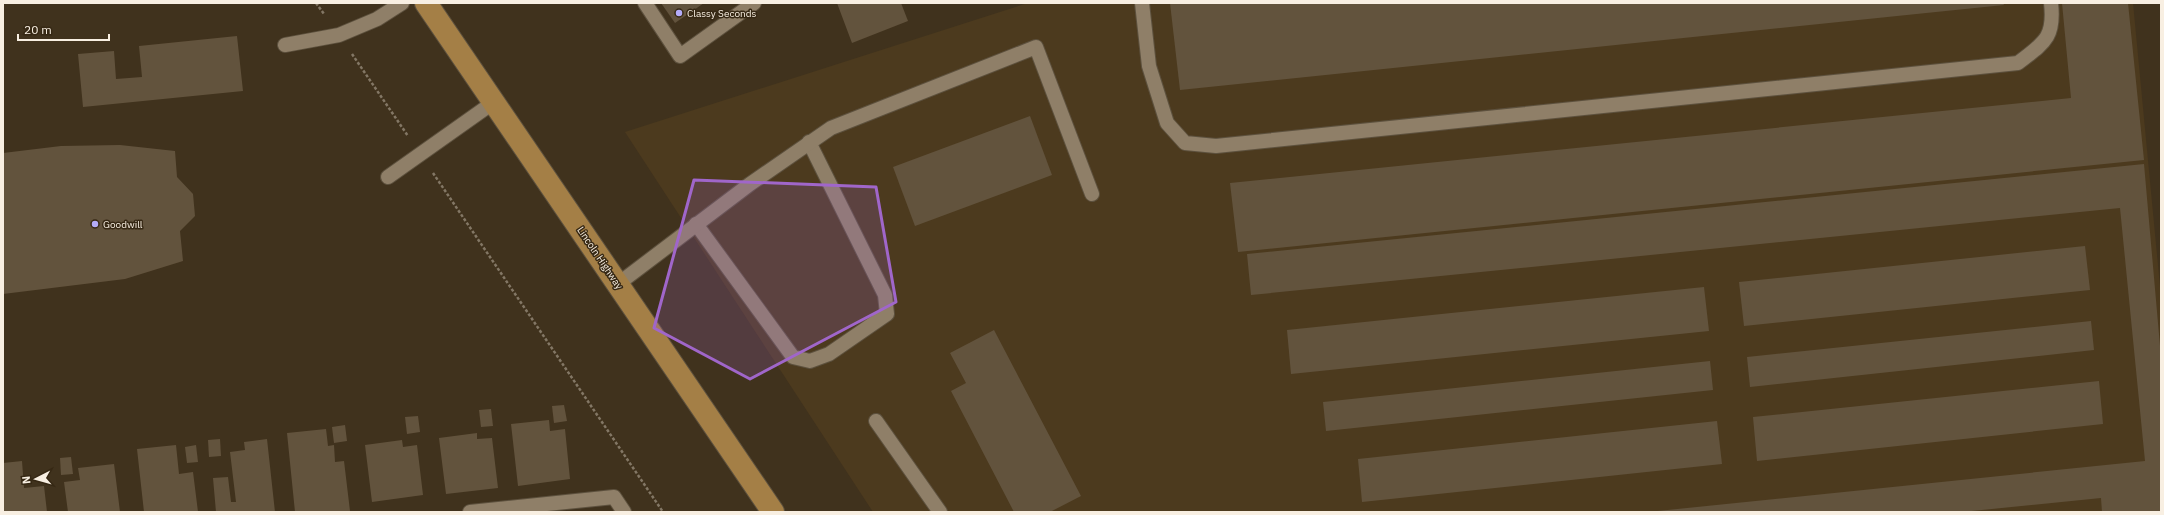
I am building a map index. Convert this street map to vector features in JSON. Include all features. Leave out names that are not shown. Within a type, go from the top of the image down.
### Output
[{"type":"highway","name":"Lincoln Highway","points":[[426,3],[773,512]]},
{"type":"lane","points":[[285,45],[339,36],[377,19],[402,3]]},
{"type":"lane","points":[[644,3],[680,56],[754,3]]},
{"type":"lane","points":[[1142,3],[1149,66],[1167,123],[1185,143],[1216,146],[2018,63],[2044,43],[2053,21],[2051,3]]},
{"type":"lane","points":[[618,284],[696,224],[831,128],[1036,47],[1092,194]]},
{"type":"lane","points":[[388,177],[494,102]]},
{"type":"lane","points":[[696,224],[794,356],[810,361],[829,354],[887,314],[885,295],[810,142]]},
{"type":"lane","points":[[876,421],[940,512]]},
{"type":"lane","points":[[470,512],[614,497],[624,512]]},
{"type":"path","points":[[316,3],[663,512]]},
{"type":"highlighted area","points":[[694,180],[876,187],[896,302],[750,379],[654,328]]},
{"type":"shaded area","points":[[1028,3],[2133,3],[2161,297],[2161,512],[873,512],[625,132]]},
{"type":"building","name":"Classy Seconds","points":[[661,3],[704,3],[675,23]]},
{"type":"building","points":[[837,3],[901,3],[908,21],[852,43]]},
{"type":"building","points":[[1170,3],[2003,3],[2004,5],[1180,90]]},
{"type":"building","points":[[2062,3],[2128,3],[2144,160],[1238,252],[1230,183],[2071,98]]},
{"type":"building","points":[[237,36],[243,91],[83,107],[78,54],[114,51],[116,79],[142,77],[139,46]]},
{"type":"building","points":[[1030,116],[1052,175],[915,226],[893,167]]},
{"type":"building","name":"Goodwill","points":[[120,145],[175,151],[177,177],[193,194],[195,216],[180,231],[183,261],[125,279],[3,294],[3,153],[61,146]]},
{"type":"building","points":[[2144,164],[2161,357],[2161,512],[2102,512],[2101,498],[1962,512],[1648,512],[2145,461],[2120,208],[1251,295],[1247,254]]},
{"type":"building","points":[[2085,246],[2090,290],[1744,326],[1739,282]]},
{"type":"building","points":[[1704,287],[1709,331],[1291,374],[1287,330]]},
{"type":"building","points":[[2091,321],[2094,350],[1750,387],[1747,357]]},
{"type":"building","points":[[994,330],[1081,496],[1050,512],[1014,512],[951,391],[966,383],[950,353]]},
{"type":"building","points":[[1710,361],[1713,390],[1326,431],[1323,402]]},
{"type":"building","points":[[2099,381],[2103,424],[1757,461],[1753,417]]},
{"type":"building","points":[[564,405],[567,421],[554,423],[552,406]]},
{"type":"building","points":[[491,409],[493,426],[481,427],[479,410]]},
{"type":"building","points":[[418,416],[420,432],[407,434],[405,417]]},
{"type":"building","points":[[549,420],[550,431],[565,429],[570,479],[518,486],[511,424]]},
{"type":"building","points":[[1717,421],[1722,464],[1362,502],[1358,459]]},
{"type":"building","points":[[345,425],[347,441],[334,443],[332,427]]},
{"type":"building","points":[[326,429],[328,446],[334,445],[335,462],[344,461],[350,511],[295,512],[287,433]]},
{"type":"building","points":[[477,433],[477,439],[492,438],[498,488],[446,494],[439,438]]},
{"type":"building","points":[[220,439],[221,456],[209,457],[208,440]]},
{"type":"building","points":[[267,439],[275,512],[216,512],[213,478],[228,477],[231,502],[236,502],[230,452],[245,450],[244,442]]},
{"type":"building","points":[[402,440],[403,447],[417,445],[423,495],[372,502],[365,445]]},
{"type":"building","points":[[176,445],[179,474],[193,472],[198,512],[144,512],[137,449]]},
{"type":"building","points":[[196,445],[198,462],[187,463],[185,447]]},
{"type":"building","points":[[71,457],[73,474],[61,475],[60,458]]},
{"type":"building","points":[[22,461],[24,488],[44,486],[47,512],[3,512],[3,463]]},
{"type":"building","points":[[114,464],[120,512],[68,512],[64,482],[80,480],[78,468]]},
{"type":"place","name":"Classy Seconds","points":[[679,13]]},
{"type":"place","name":"Goodwill","points":[[95,224]]}]
